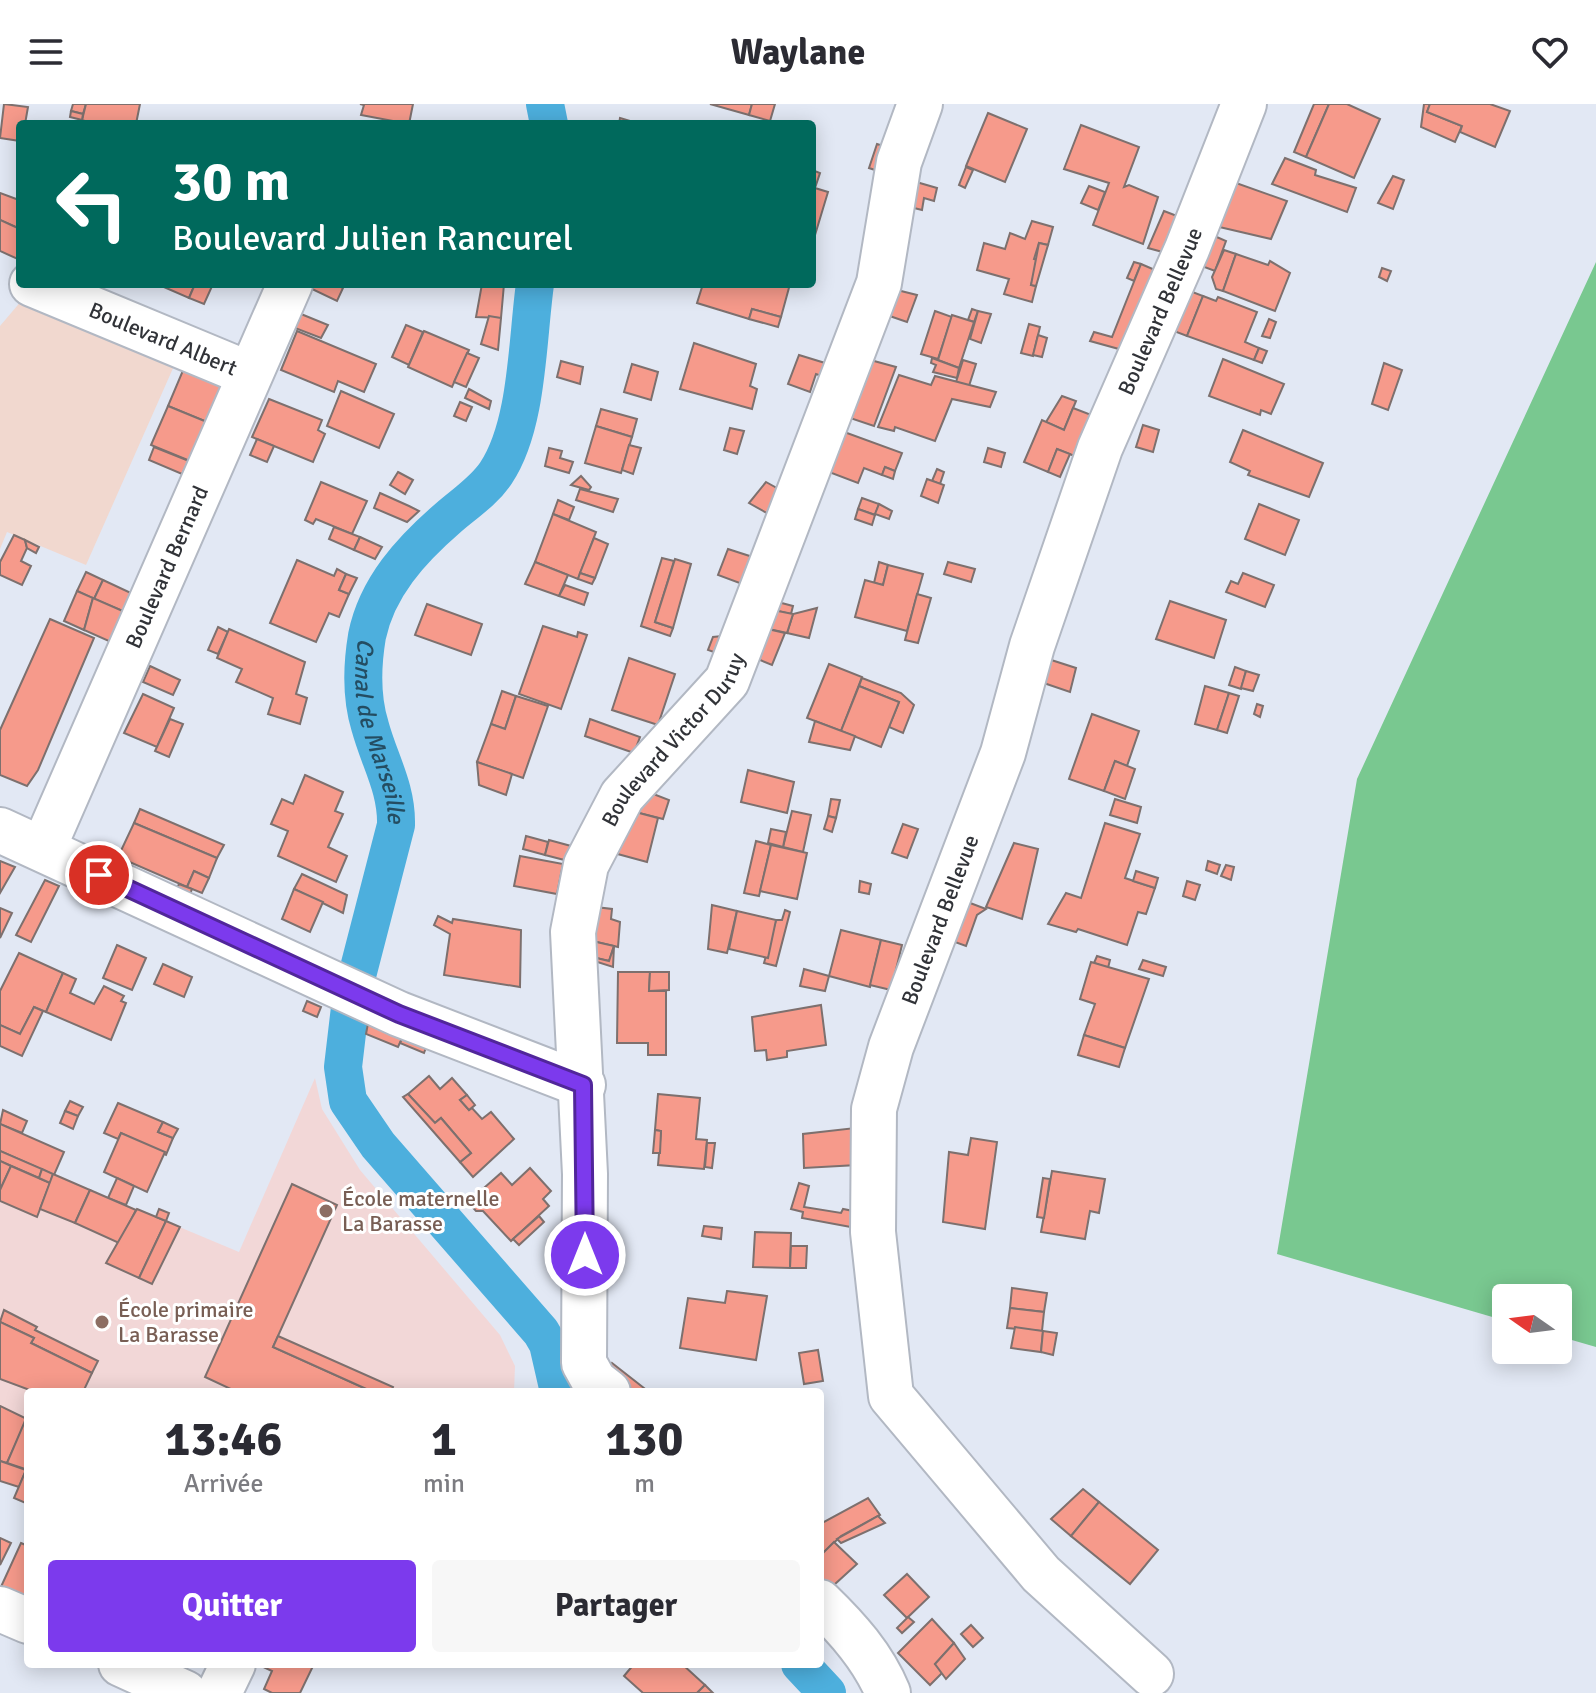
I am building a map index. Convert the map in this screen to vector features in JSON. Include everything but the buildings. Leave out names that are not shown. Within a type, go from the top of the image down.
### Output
[{"type":"street","name":"Boulevard Victor Duruy","points":[[603,1388],[594,1381],[584,1363],[583,1085],[573,932],[586,865],[622,796],[727,681],[879,283],[899,162],[920,104]]},
{"type":"street","name":"Boulevard Bellevue","points":[[1151,1674],[1041,1574],[891,1396],[873,1232],[874,1109],[891,1047],[1003,753],[1032,646],[1100,448],[1187,249],[1244,104]]},
{"type":"street","name":"Boulevard Albert","points":[[42,288],[249,374]]},
{"type":"street","name":"Boulevard Bernard","points":[[43,849],[288,288]]},
{"type":"street","points":[[0,830],[381,1006],[583,1085]]},
{"type":"street","points":[[824,1606],[849,1630],[879,1670],[888,1693]]},
{"type":"street","points":[[0,1609],[24,1619]]},
{"type":"street","points":[[130,1668],[185,1693]]},
{"type":"street","points":[[219,1693],[231,1668]]},
{"type":"shaded area","points":[[23,299],[174,366],[86,565],[7,532],[0,549],[0,326]]},
{"type":"shaded area","points":[[315,1078],[322,1109],[360,1170],[500,1335],[515,1366],[514,1388],[24,1388],[24,1417],[0,1406],[0,1161],[49,1183],[53,1174],[239,1252]]},
{"type":"green space","points":[[1596,262],[1596,1347],[1572,1340],[1572,1284],[1492,1284],[1492,1317],[1277,1254],[1357,779]]},
{"type":"waterway","name":"Canal de Marseille","points":[[545,104],[548,120]]},
{"type":"waterway","name":"Canal de Marseille","points":[[535,288],[520,407],[507,453],[486,486],[434,530],[397,571],[379,601],[367,636],[363,670],[365,704],[391,786],[396,825],[351,999],[343,1067],[348,1101],[378,1145],[541,1332],[548,1344],[558,1388]]},
{"type":"waterway","name":"Canal de Marseille","points":[[804,1668],[827,1693]]},
{"type":"place","name":"École maternelle La Barasse","points":[[326,1211]]},
{"type":"place","name":"École primaire La Barasse","points":[[102,1322]]},
{"type":"route","points":[[99,875],[399,1014],[583,1085],[585,1255]]}]
